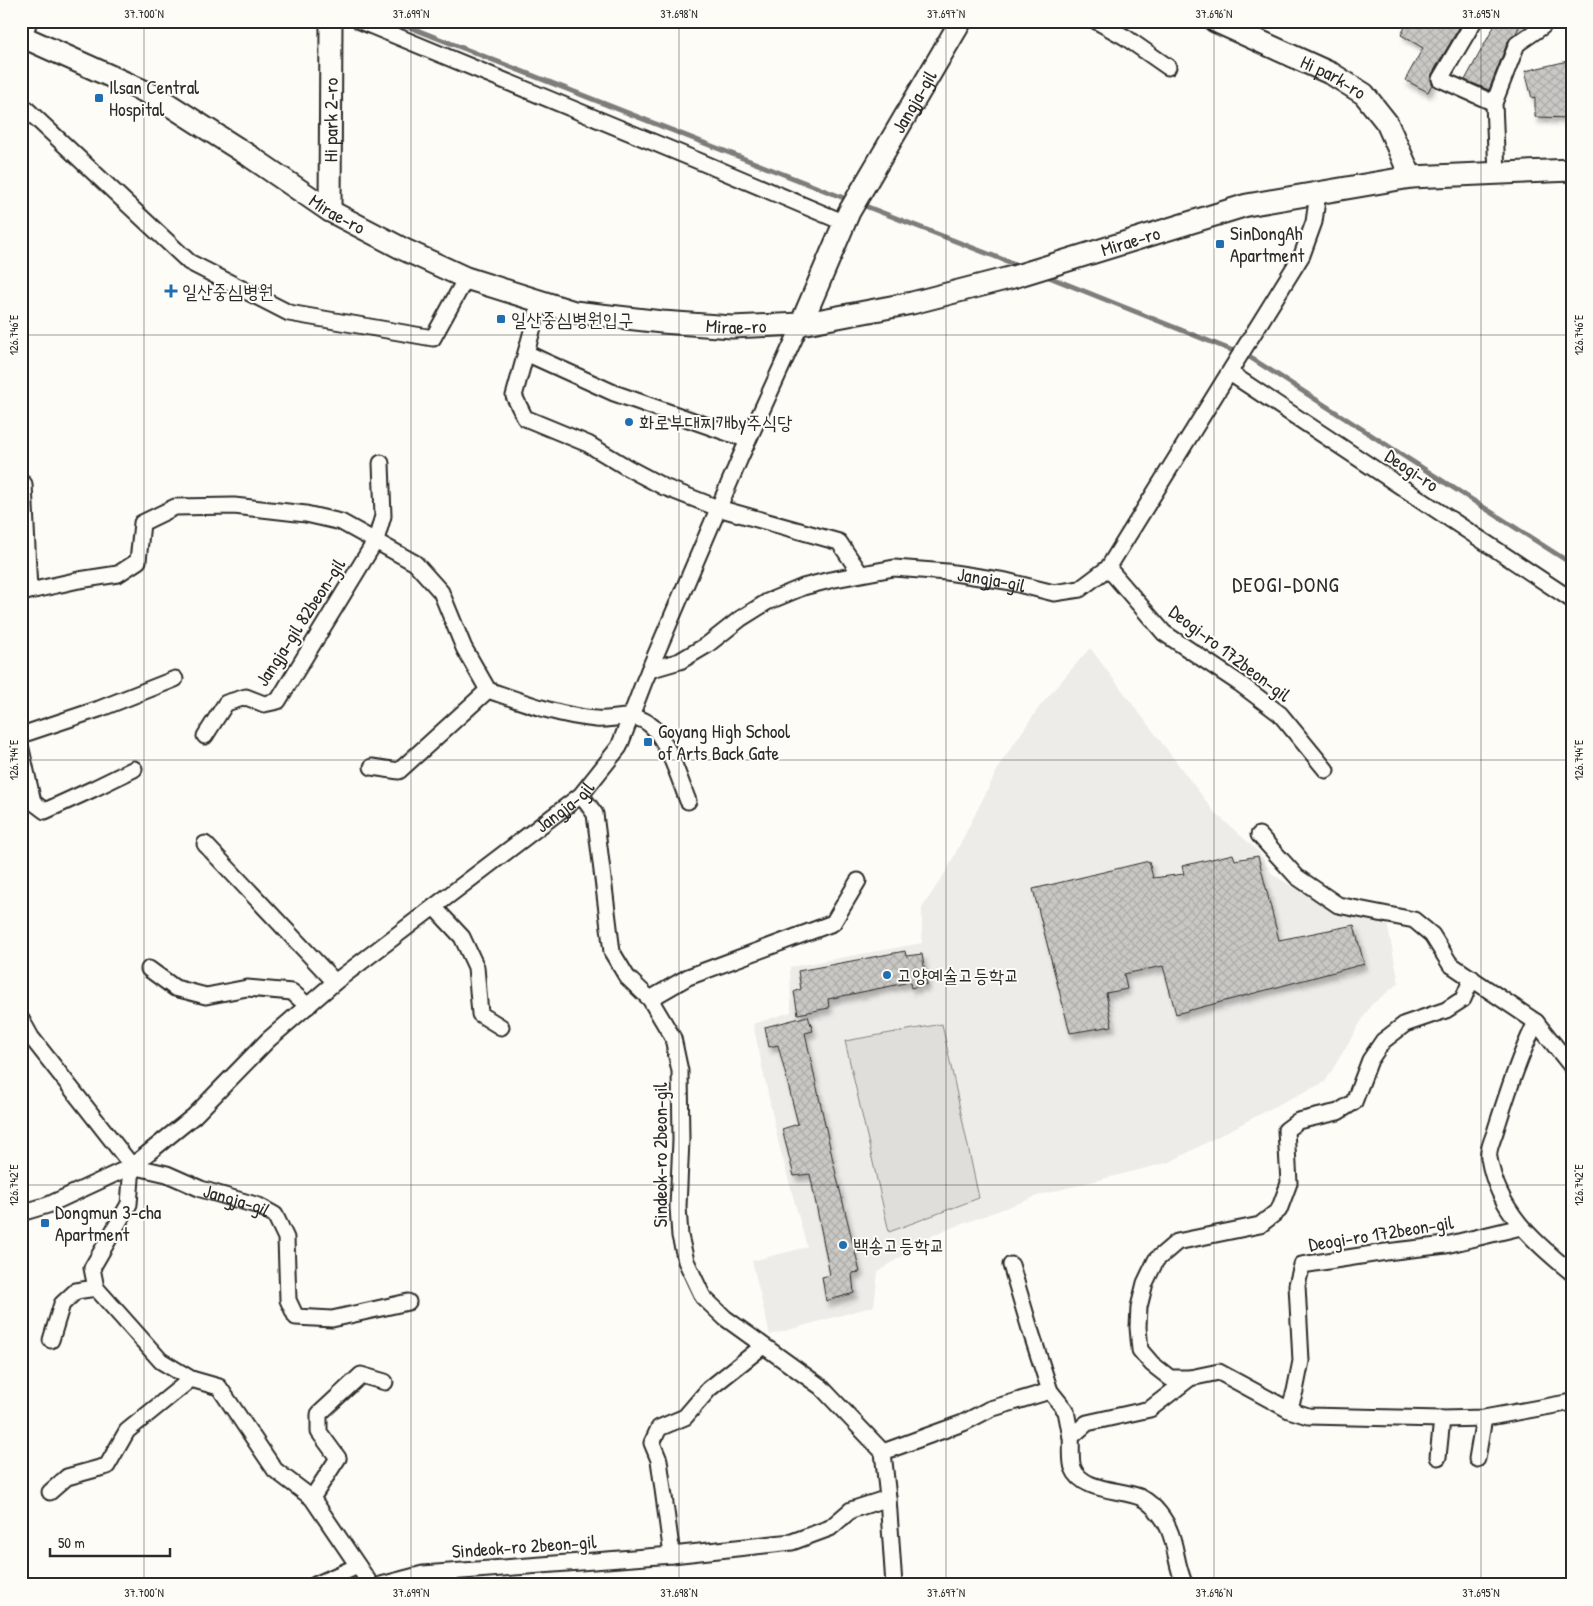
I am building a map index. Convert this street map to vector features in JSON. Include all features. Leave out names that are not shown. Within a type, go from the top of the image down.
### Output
[{"type":"street","points":[[360,21],[683,154],[847,217]]},
{"type":"street","name":"Jangja-gil","points":[[21,1213],[48,1206],[132,1166],[194,1116],[268,1040],[335,982],[581,795],[619,747],[649,670],[718,508],[847,217],[961,21]]},
{"type":"street","points":[[1096,21],[1125,37],[1168,67]]},
{"type":"street","name":"Hi park-ro","points":[[1215,21],[1332,74],[1364,94],[1387,122],[1411,177]]},
{"type":"street","points":[[1474,21],[1440,79],[1494,103]]},
{"type":"street","name":"Hi park 2-ro","points":[[330,211],[331,25]]},
{"type":"street","points":[[1497,174],[1494,103],[1517,44],[1543,26]]},
{"type":"street","name":"Mirae-ro","points":[[24,35],[157,97],[251,157],[330,211],[405,250],[466,278],[574,312],[662,322],[732,327],[801,324],[912,303],[1013,277],[1074,260],[1247,205],[1411,177],[1572,170]]},
{"type":"street","points":[[21,104],[190,262],[289,313],[433,338],[466,278]]},
{"type":"street","name":"Jangja-gil","points":[[649,670],[680,661],[767,602],[804,586],[860,573],[894,568],[946,572],[1006,581],[1054,593],[1080,589],[1108,568],[1302,255],[1314,222],[1318,193]]},
{"type":"street","points":[[540,302],[514,396],[524,418],[588,444],[664,487],[718,508],[839,542],[860,573]]},
{"type":"street","points":[[526,353],[614,392],[748,440]]},
{"type":"street","name":"Deogi-ro","points":[[1232,368],[1572,600]]},
{"type":"street","name":"Jangja-gil 82beon-gil","points":[[205,736],[226,703],[246,697],[264,704],[278,701],[376,540],[383,516],[381,463]]},
{"type":"street","points":[[24,484],[25,592],[78,580],[118,574],[138,561],[142,524],[174,507],[234,506],[306,514],[341,522],[415,562],[441,592],[464,648],[488,690],[565,715],[598,720],[630,716],[649,723],[663,741],[688,801]]},
{"type":"street","name":"Deogi-ro 172beon-gil","points":[[1108,568],[1164,633],[1239,683],[1280,714],[1326,770]]},
{"type":"street","points":[[21,735],[175,679]]},
{"type":"street","points":[[372,767],[399,771],[488,690]]},
{"type":"street","points":[[21,749],[32,802],[45,811],[94,790],[134,769]]},
{"type":"street","name":"Sindeok-ro 2beon-gil","points":[[581,795],[595,814],[612,952],[627,977],[650,999],[673,1038],[680,1071],[681,1140],[678,1207],[680,1236],[686,1261],[703,1297],[725,1318],[821,1387],[883,1452]]},
{"type":"street","points":[[1259,835],[1297,877],[1338,905],[1414,920],[1432,935],[1450,964],[1536,1022],[1572,1067]]},
{"type":"street","points":[[205,844],[335,982]]},
{"type":"street","points":[[650,999],[688,977],[833,923],[858,881]]},
{"type":"street","points":[[434,906],[462,936],[476,967],[480,1014],[501,1027]]},
{"type":"street","points":[[149,969],[175,988],[206,996],[247,988],[292,992],[308,1006]]},
{"type":"street","points":[[1472,978],[1463,999],[1446,1010],[1405,1024],[1383,1041],[1370,1060],[1354,1102],[1338,1112],[1298,1120],[1286,1130],[1289,1182],[1279,1210],[1260,1225],[1177,1242],[1156,1260],[1145,1284],[1139,1307],[1140,1350],[1152,1364],[1170,1378],[1190,1378],[1219,1372],[1289,1410],[1308,1416],[1484,1418],[1572,1402]]},
{"type":"street","points":[[21,1019],[31,1037],[132,1166],[129,1204],[92,1268],[96,1288],[161,1362],[190,1379],[220,1387],[275,1470],[312,1498],[371,1585]]},
{"type":"street","points":[[1536,1022],[1514,1070],[1488,1156],[1501,1197],[1521,1227],[1545,1251],[1572,1273]]},
{"type":"street","name":"Jangja-gil","points":[[132,1166],[167,1174],[201,1189],[259,1206],[275,1215],[286,1238],[288,1300],[296,1317],[332,1319],[408,1302]]},
{"type":"street","name":"Deogi-ro 172beon-gil","points":[[1289,1410],[1301,1361],[1296,1285],[1302,1265],[1386,1252],[1446,1246],[1521,1227]]},
{"type":"street","points":[[1012,1265],[1050,1391],[1066,1410],[1071,1437],[1073,1468],[1082,1480],[1094,1486],[1142,1498],[1159,1512],[1172,1532],[1180,1575],[1185,1585]]},
{"type":"street","points":[[51,1340],[62,1304],[76,1291],[96,1288]]},
{"type":"street","points":[[672,1555],[658,1460],[652,1443],[658,1428],[685,1417],[708,1389],[763,1346]]},
{"type":"street","points":[[312,1498],[338,1458],[319,1432],[319,1414],[361,1375],[385,1382]]},
{"type":"street","points":[[1071,1437],[1087,1423],[1150,1409],[1190,1378]]},
{"type":"street","points":[[50,1492],[67,1477],[107,1466],[128,1430],[190,1379]]},
{"type":"street","points":[[894,1585],[883,1452],[962,1423],[990,1409],[1050,1391]]},
{"type":"street","points":[[1477,1458],[1484,1418]]},
{"type":"street","points":[[1438,1458],[1442,1419]]},
{"type":"street","name":"Sindeok-ro 2beon-gil","points":[[381,1585],[423,1574],[672,1555],[792,1542],[830,1528],[851,1510],[888,1498]]},
{"type":"street","points":[[314,1585],[358,1566]]},
{"type":"shaded area","points":[[1090,648],[1215,813],[1258,851],[1273,875],[1338,913],[1387,923],[1399,983],[1371,1005],[1325,1082],[1279,1104],[1170,1162],[1043,1194],[935,1234],[878,1272],[874,1306],[770,1335],[752,1261],[807,1247],[779,1145],[753,1024],[791,1012],[790,967],[922,943],[922,908],[947,870],[1002,761],[1040,706]]},
{"type":"shaded area","points":[[942,1024],[979,1198],[889,1232],[845,1041]]},
{"type":"building","points":[[1408,21],[1463,21],[1432,74],[1432,84],[1428,92],[1405,80],[1423,48],[1401,35]]},
{"type":"building","points":[[1497,21],[1522,21],[1516,33],[1508,41],[1489,90],[1465,80]]},
{"type":"building","points":[[1572,60],[1572,118],[1535,117],[1535,97],[1532,98],[1525,71]]},
{"type":"building","points":[[1233,854],[1235,860],[1258,856],[1279,940],[1354,925],[1364,964],[1176,1014],[1163,966],[1124,974],[1127,989],[1106,993],[1112,1026],[1070,1033],[1033,889],[1149,861],[1153,878],[1184,874],[1182,866]]},
{"type":"building","points":[[905,951],[906,956],[922,954],[927,984],[911,988],[910,982],[828,999],[829,1008],[798,1014],[794,992],[801,989],[798,971]]},
{"type":"building","points":[[808,1016],[813,1031],[805,1033],[860,1272],[852,1273],[854,1293],[826,1301],[822,1277],[830,1275],[810,1174],[794,1176],[782,1129],[798,1124],[778,1045],[769,1047],[765,1027]]},
{"type":"waterway","points":[[394,21],[849,200]]},
{"type":"waterway","points":[[860,204],[1022,267]]},
{"type":"waterway","points":[[1044,275],[1251,358],[1572,564]]},
{"type":"place","name":"Ilsan Central Hospital","points":[[99,98]]},
{"type":"place","name":"SinDongAh Apartment","points":[[1220,244]]},
{"type":"place","name":"일산중심병원","points":[[171,291]]},
{"type":"place","name":"일산중심병원입구","points":[[501,319]]},
{"type":"place","name":"화로부대찌개by주식당","points":[[629,422]]},
{"type":"place","name":"Goyang High School of Arts Back Gate","points":[[648,742]]},
{"type":"place","name":"고양예술고등학교","points":[[887,975]]},
{"type":"place","name":"Dongmun 3-cha Apartment","points":[[45,1223]]},
{"type":"place","name":"백송고등학교","points":[[843,1245]]},
{"type":"district","name":"DEOGI-DONG","points":[[1286,585]]}]
